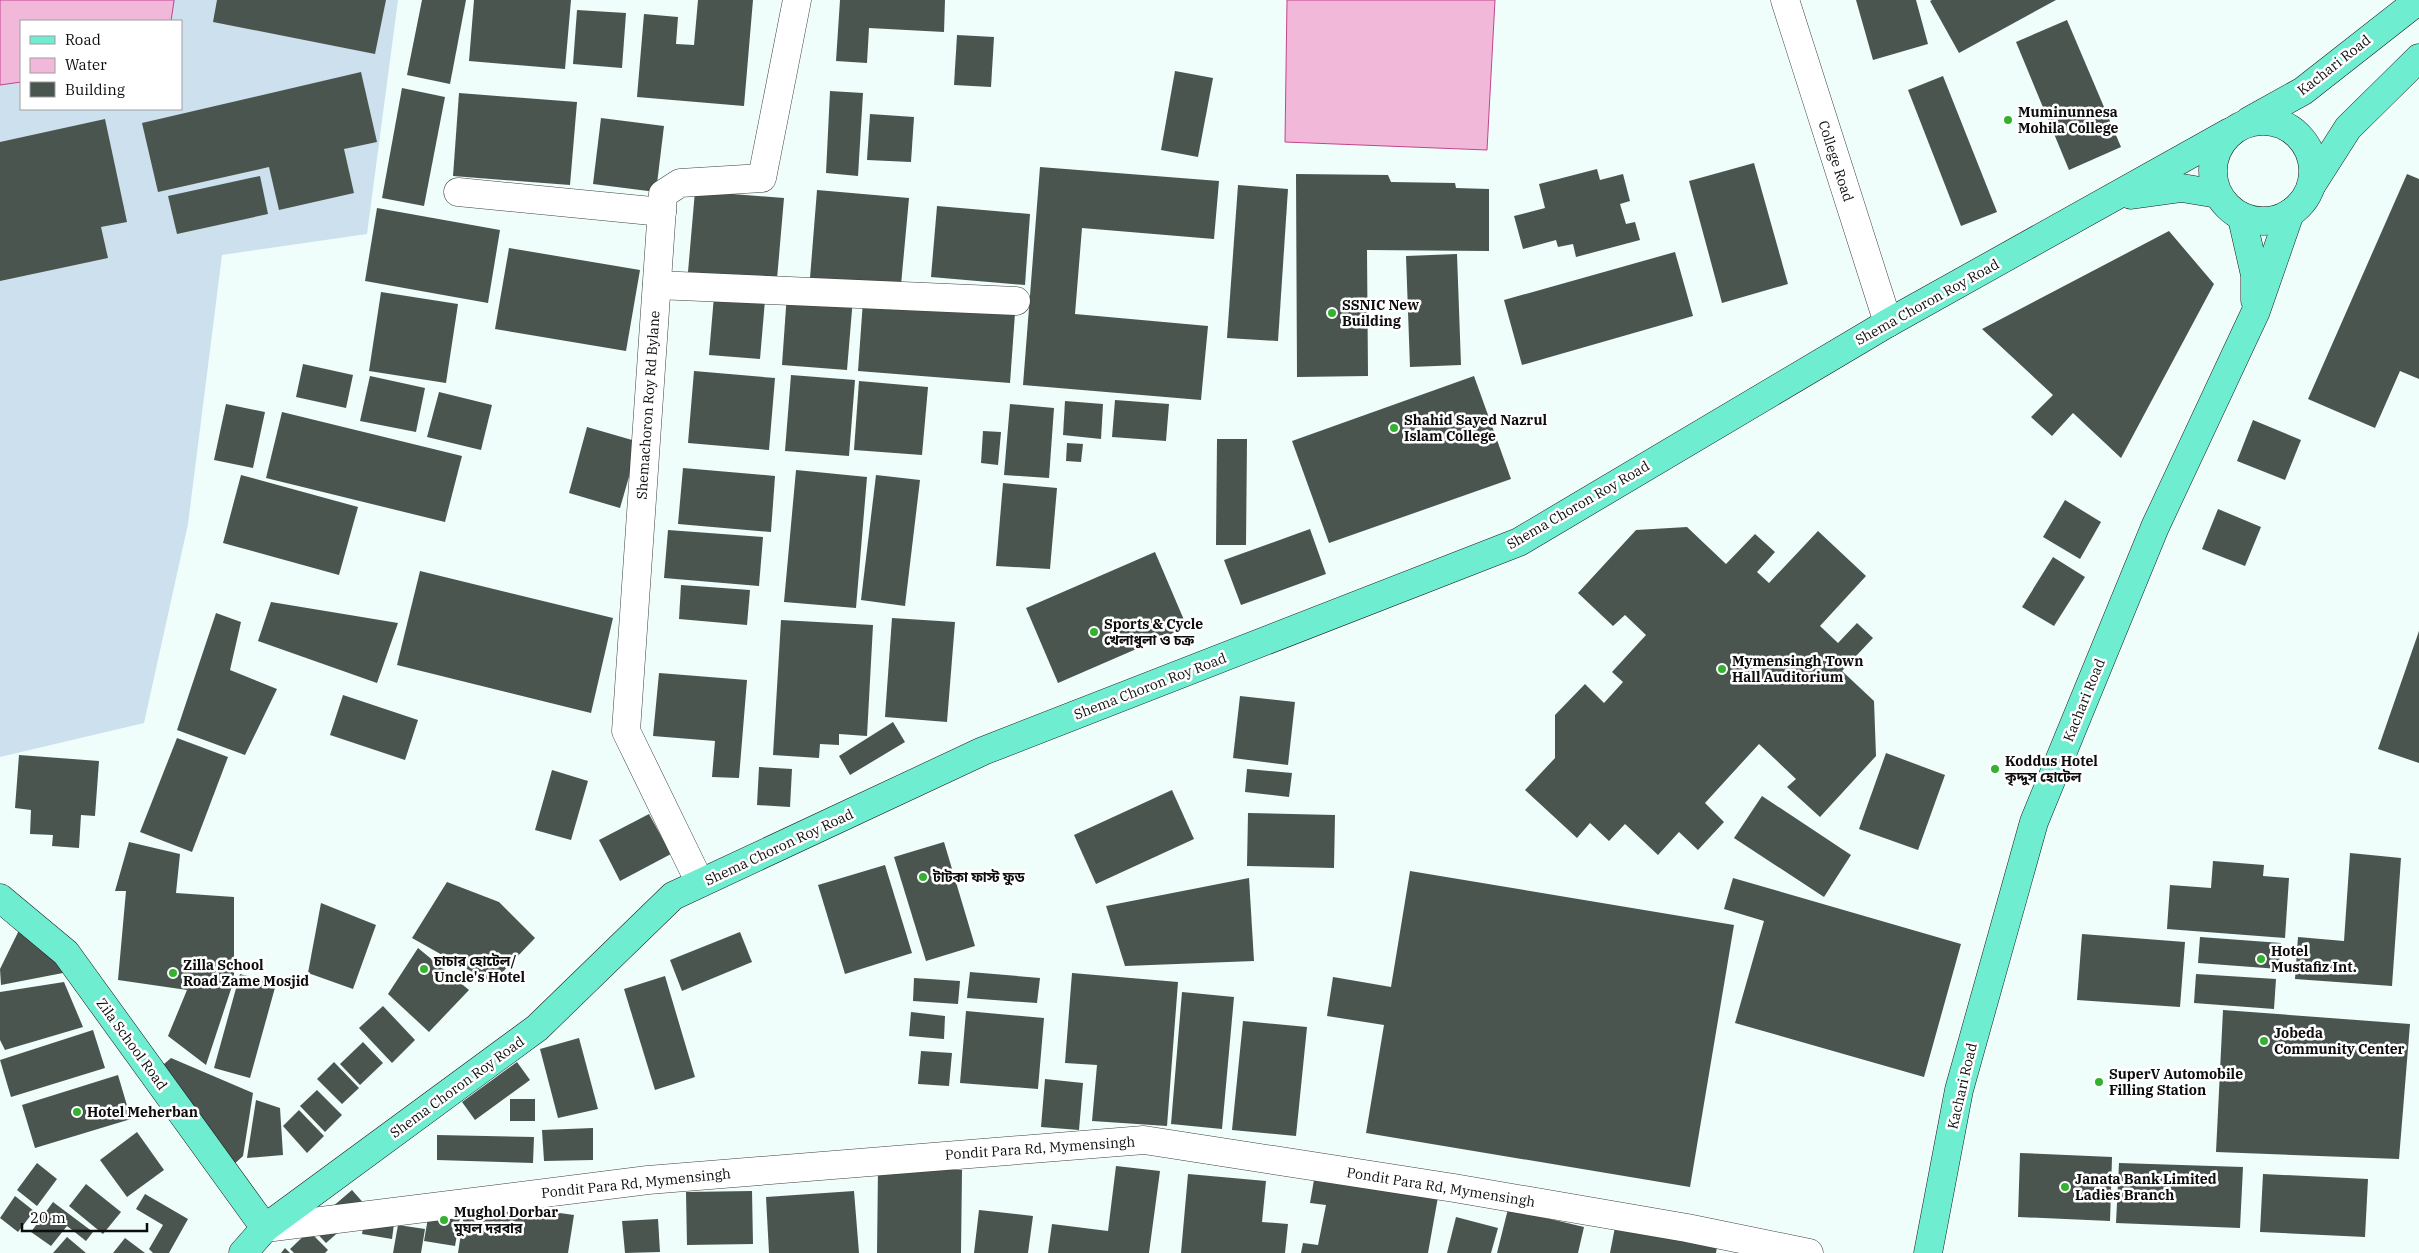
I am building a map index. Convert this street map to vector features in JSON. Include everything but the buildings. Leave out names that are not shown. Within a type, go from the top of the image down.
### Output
[{"type":"main road","name":"Kachari Road","points":[[2238,127],[2303,91],[2419,0]]},
{"type":"main road","points":[[2311,186],[2313,170],[2310,154],[2303,140],[2291,128],[2276,122],[2260,120],[2238,127],[2219,145],[2213,161],[2213,178],[2218,194],[2228,208],[2242,218],[2258,221],[2275,220],[2290,213],[2303,202],[2348,128],[2419,58]]},
{"type":"main road","name":"Shema Choron Roy Road","points":[[243,1253],[265,1228],[537,1028],[673,896],[983,751],[1518,542],[1888,323],[2238,127]]},
{"type":"main road","name":"Shema Choron Roy Road","points":[[2112,198],[2182,188],[2218,194]]},
{"type":"main road","name":"Kachari Road","points":[[1928,1253],[1959,1090],[2034,822],[2155,528],[2256,311],[2290,213]]},
{"type":"main road","name":"Kachari Road","points":[[2242,218],[2255,275],[2256,311]]},
{"type":"main road","name":"Zila School Road","points":[[0,898],[66,953],[265,1228]]},
{"type":"street","name":"Shemachoron Roy Rd Bylane","points":[[700,883],[626,732],[663,194],[680,183],[762,178],[797,0]]},
{"type":"street","name":"College Road","points":[[1785,0],[1888,323]]},
{"type":"street","points":[[458,192],[662,212]]},
{"type":"street","points":[[657,285],[1016,301]]},
{"type":"street","name":"Pondit Para Rd, Mymensingh","points":[[265,1228],[648,1180],[1144,1140],[1493,1194],[1687,1228],[1809,1253]]},
{"type":"shaded area","points":[[0,0],[398,0],[367,234],[222,255],[188,524],[144,723],[0,757]]},
{"type":"water","points":[[0,0],[174,0],[171,20],[20,20],[20,82],[0,85]]},
{"type":"water","points":[[1287,0],[1495,0],[1487,150],[1285,142]]},
{"type":"place","name":"Muminunnesa Mohila College","points":[[2008,120]]},
{"type":"place","name":"SSNIC New Building","points":[[1332,313]]},
{"type":"place","name":"Shahid Sayed Nazrul Islam College","points":[[1394,428]]},
{"type":"place","name":"Sports & Cycle খেলাধুলা ও চক্র","points":[[1094,632]]},
{"type":"place","name":"Mymensingh Town Hall Auditorium","points":[[1722,669]]},
{"type":"place","name":"Koddus Hotel কৃদ্দুস হোটেল","points":[[1995,769]]},
{"type":"place","name":"টাটকা ফাস্ট ফুড","points":[[923,877]]},
{"type":"place","name":"Hotel Mustafiz Int.","points":[[2261,959]]},
{"type":"place","name":"চাচার হোটেল/ Uncle's Hotel","points":[[424,969]]},
{"type":"place","name":"Zilla School Road Zame Mosjid","points":[[173,973]]},
{"type":"place","name":"Jobeda Community Center","points":[[2264,1041]]},
{"type":"place","name":"SuperV Automobile Filling Station","points":[[2099,1082]]},
{"type":"place","name":"Hotel Meherban","points":[[77,1112]]},
{"type":"place","name":"Janata Bank Limited Ladies Branch","points":[[2065,1187]]},
{"type":"place","name":"Mughol Dorbar মুঘল দরবার","points":[[444,1220]]}]
